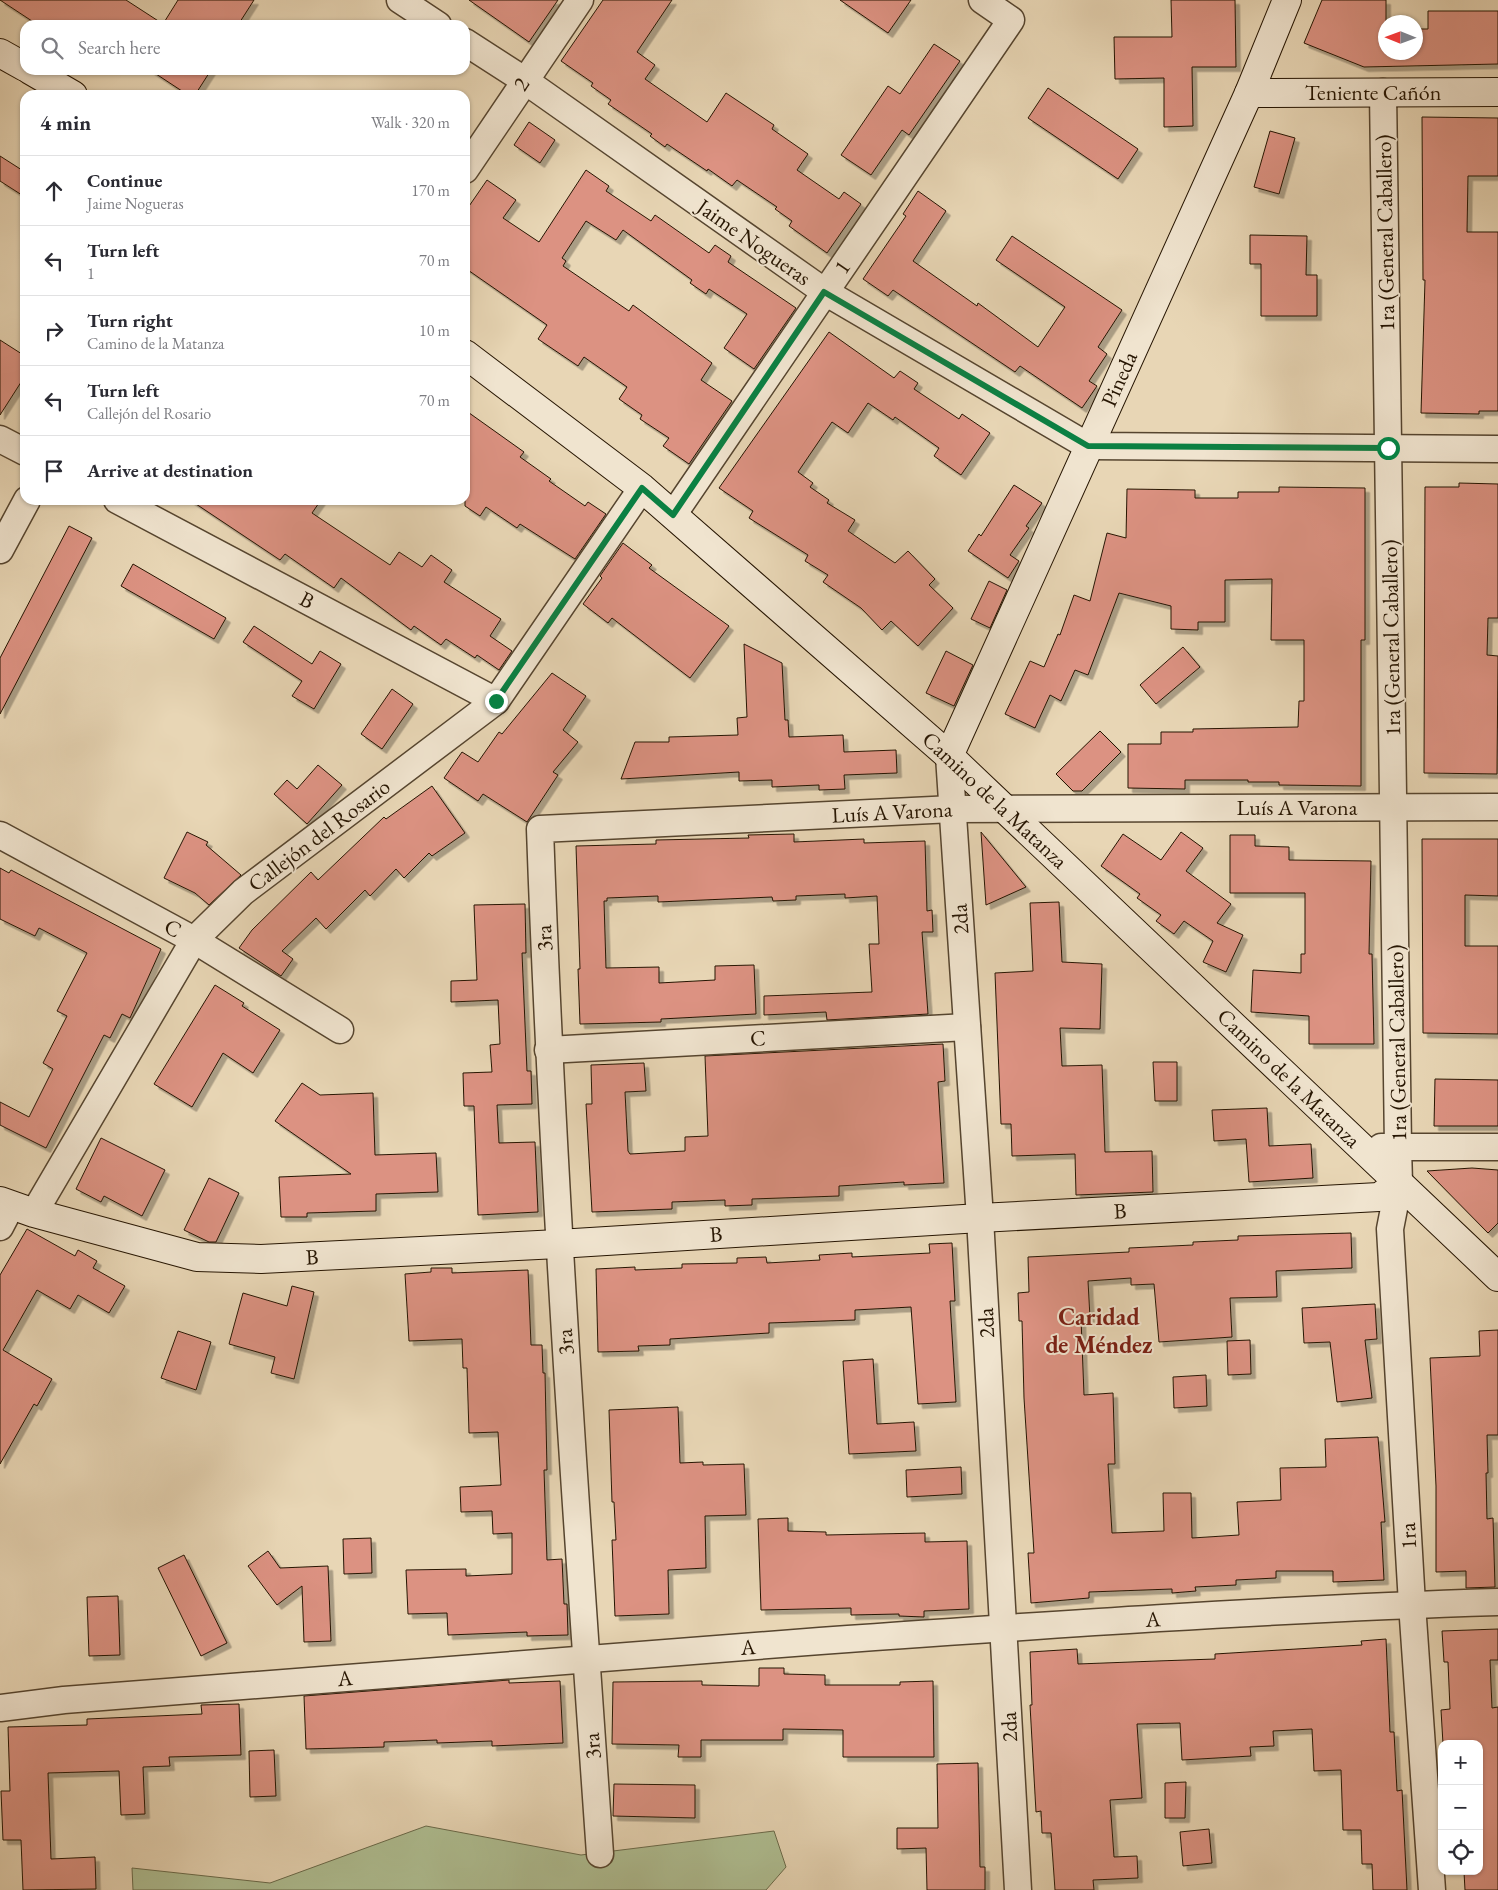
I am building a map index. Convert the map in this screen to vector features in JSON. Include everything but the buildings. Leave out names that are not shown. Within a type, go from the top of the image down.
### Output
[{"type":"street","points":[[400,0],[430,20]]},
{"type":"street","name":"2","points":[[470,162],[580,0]]},
{"type":"street","name":"1","points":[[673,515],[1011,20],[982,0]]},
{"type":"street","name":"Pineda","points":[[950,756],[1088,446],[1249,93],[1286,0]]},
{"type":"street","name":"Jaime Nogueras","points":[[470,45],[524,80],[824,292],[1088,446],[1498,449]]},
{"type":"street","points":[[0,53],[20,64]]},
{"type":"street","points":[[39,75],[64,90]]},
{"type":"street","name":"1ra (General Caballero)","points":[[1383,92],[1399,1183]]},
{"type":"street","name":"Teniente Cañón","points":[[1249,93],[1498,92]]},
{"type":"street","name":"Camino de la Matanza","points":[[470,358],[642,488],[950,756],[1498,1277]]},
{"type":"street","points":[[0,439],[20,449]]},
{"type":"street","name":"Callejón del Rosario","points":[[11,1212],[194,940],[243,892],[496,701],[642,488]]},
{"type":"street","points":[[0,550],[24,505]]},
{"type":"street","name":"B","points":[[126,505],[496,701]]},
{"type":"street","name":"2da","points":[[950,756],[980,1218],[1018,1890]]},
{"type":"street","name":"Luís A Varona","points":[[540,829],[953,809],[1498,807]]},
{"type":"street","name":"3ra","points":[[540,829],[548,1050],[558,1244],[600,1854]]},
{"type":"street","name":"C","points":[[0,835],[194,940],[340,1030]]},
{"type":"street","name":"C","points":[[548,1050],[967,1027]]},
{"type":"street","points":[[1362,1148],[1498,1147]]},
{"type":"street","name":"B","points":[[11,1212],[197,1257],[261,1259],[1379,1197],[1399,1183]]},
{"type":"street","name":"1ra","points":[[1399,1183],[1390,1229],[1412,1604],[1432,1890]]},
{"type":"street","name":"A","points":[[0,1708],[74,1700],[586,1659],[1004,1628],[1412,1604],[1498,1602]]},
{"type":"green space","points":[[426,1826],[581,1855],[774,1831],[786,1867],[766,1890],[133,1890],[132,1868],[270,1883]]},
{"type":"district","name":"Caridad de Méndez","points":[[1099,1330]]},
{"type":"route","points":[[496,701],[642,488],[673,515],[824,292],[1061,432],[1088,446],[1388,448]]}]
